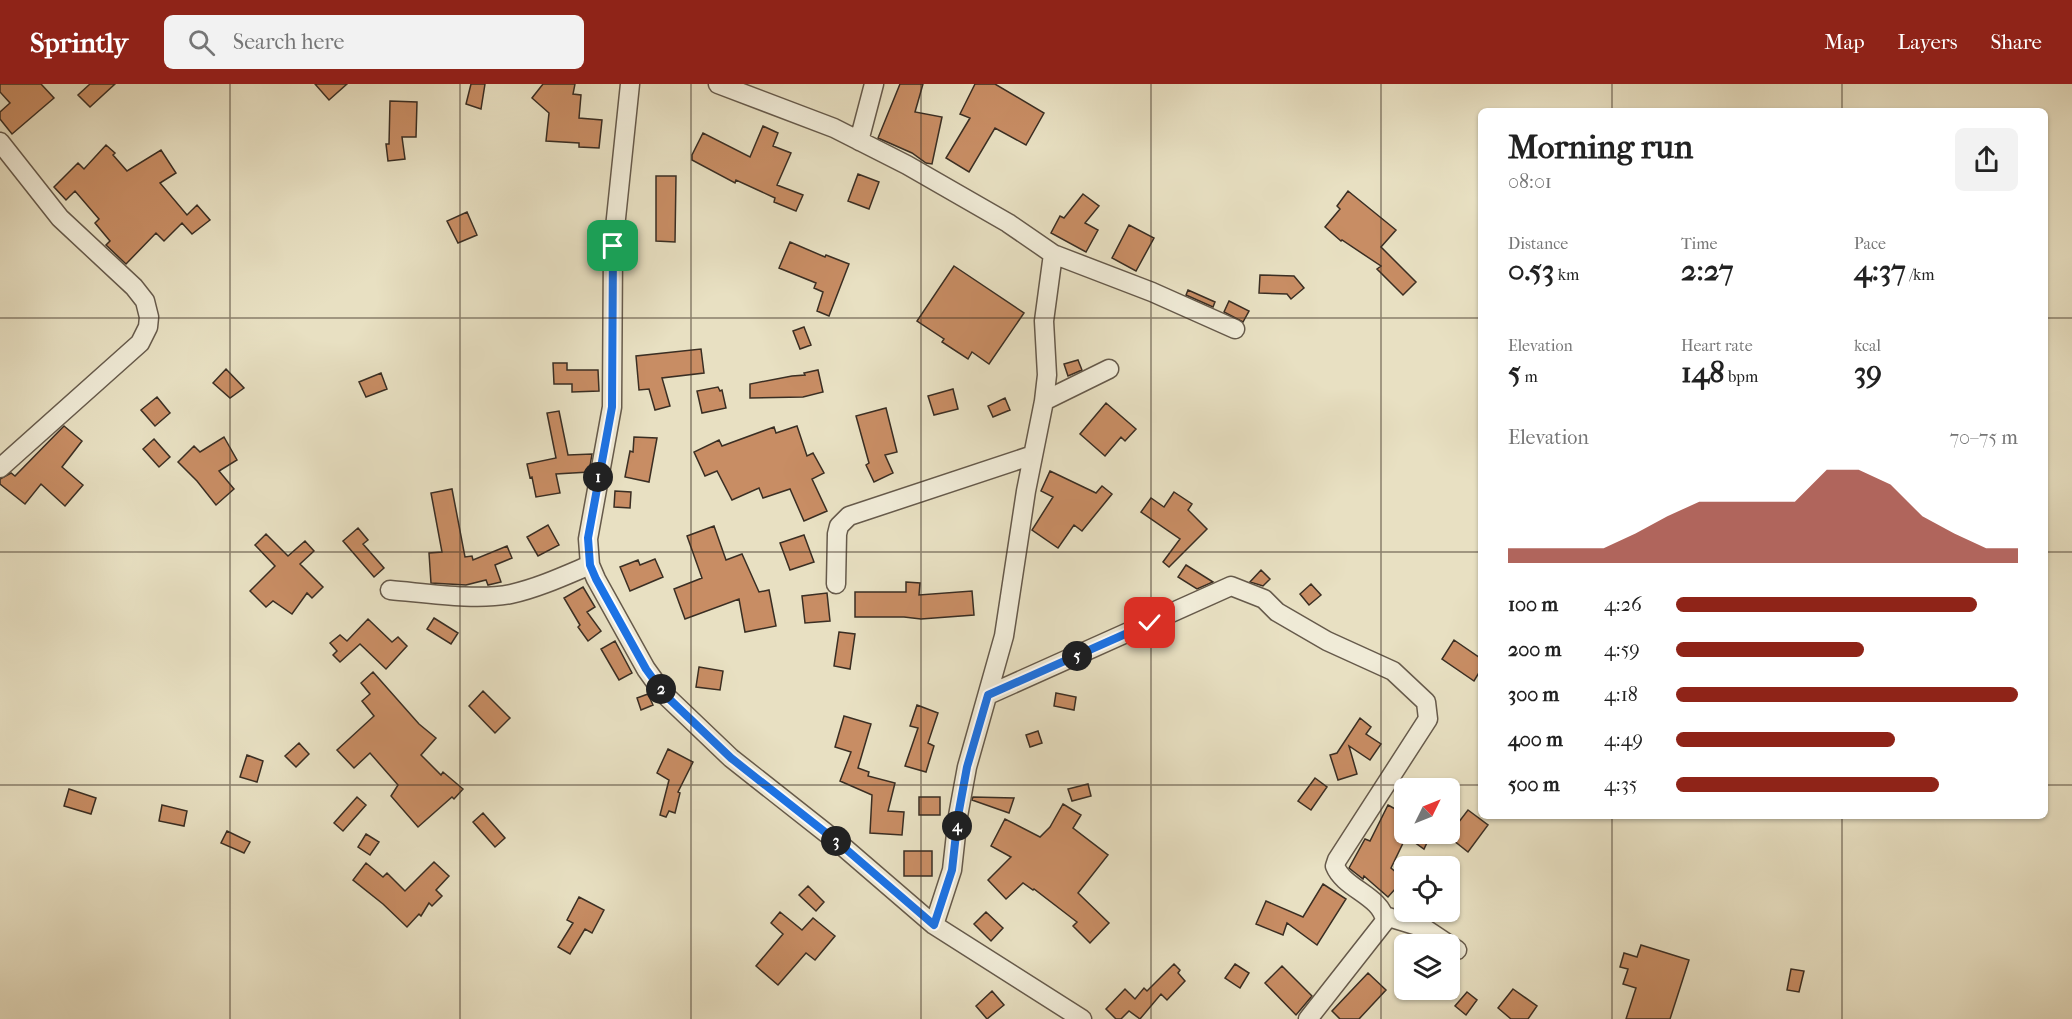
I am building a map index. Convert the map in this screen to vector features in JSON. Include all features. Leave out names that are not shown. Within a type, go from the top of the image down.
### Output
[{"type":"street","points":[[630,84],[613,246],[612,407],[588,538],[590,565],[646,669],[664,694],[731,758],[840,844],[934,925],[1082,1019]]},
{"type":"street","points":[[718,84],[834,128],[907,165],[1008,223],[1053,254],[1152,292],[1235,329]]},
{"type":"street","points":[[859,141],[874,84]]},
{"type":"street","points":[[0,142],[60,218],[134,287],[145,301],[149,316],[148,327],[140,343],[0,468]]},
{"type":"street","points":[[934,925],[952,870],[958,816],[967,767],[1004,636],[1044,401],[1047,375],[1044,321],[1053,254]]},
{"type":"street","points":[[1044,401],[1109,369]]},
{"type":"street","points":[[836,584],[837,534],[842,521],[849,516],[902,501],[1033,455]]},
{"type":"street","points":[[390,590],[486,596],[510,594],[590,565]]},
{"type":"street","points":[[988,695],[1231,586],[1264,599],[1277,612],[1327,641],[1393,671],[1426,702],[1428,719],[1335,866],[1343,877],[1381,909],[1384,916],[1383,925],[1308,1019]]},
{"type":"street","points":[[1384,916],[1424,928],[1433,934]]},
{"type":"building","points":[[0,84],[41,84],[54,98],[12,134],[0,119],[0,112],[10,103],[0,92]]},
{"type":"building","points":[[90,84],[115,84],[90,107],[78,95]]},
{"type":"building","points":[[315,84],[347,84],[329,100]]},
{"type":"building","points":[[471,84],[485,84],[481,109],[466,104]]},
{"type":"building","points":[[543,84],[575,84],[573,94],[581,95],[579,118],[602,120],[599,148],[579,147],[579,143],[546,141],[549,113],[532,98]]},
{"type":"building","points":[[900,84],[923,84],[915,112],[942,117],[932,164],[878,138]]},
{"type":"building","points":[[975,84],[995,84],[1044,113],[1026,145],[995,128],[969,172],[946,158],[970,118],[960,114]]},
{"type":"building","points":[[390,101],[417,102],[416,137],[402,137],[405,159],[388,161],[386,144],[389,144]]},
{"type":"building","points":[[763,126],[778,133],[773,146],[791,153],[777,185],[803,195],[796,211],[774,202],[775,198],[736,180],[735,183],[692,160],[692,155],[703,133],[750,157]]},
{"type":"building","points":[[106,145],[115,153],[113,155],[127,171],[161,150],[176,173],[160,183],[187,215],[197,205],[210,220],[192,234],[182,223],[164,241],[156,233],[126,264],[106,245],[110,241],[95,223],[99,219],[75,191],[66,200],[54,187],[78,163],[84,169]]},
{"type":"building","points":[[858,174],[879,182],[869,209],[848,201]]},
{"type":"building","points":[[656,176],[676,176],[675,242],[656,241]]},
{"type":"building","points":[[1348,191],[1396,230],[1381,247],[1416,282],[1403,295],[1377,269],[1381,266],[1341,241],[1325,227],[1340,209],[1337,206]]},
{"type":"building","points":[[1083,194],[1099,206],[1085,223],[1098,230],[1086,252],[1051,233],[1060,216],[1064,218]]},
{"type":"building","points":[[467,212],[477,235],[458,243],[447,221]]},
{"type":"building","points":[[1129,225],[1154,238],[1136,271],[1112,258]]},
{"type":"building","points":[[790,242],[825,257],[826,255],[849,264],[829,316],[817,311],[823,292],[814,288],[816,283],[779,268]]},
{"type":"building","points":[[954,266],[1024,313],[989,364],[972,352],[968,359],[942,342],[944,339],[917,321]]},
{"type":"building","points":[[1260,275],[1294,276],[1304,288],[1291,299],[1287,294],[1259,293]]},
{"type":"building","points":[[1188,290],[1215,302],[1213,307],[1186,295]]},
{"type":"building","points":[[1229,301],[1249,311],[1243,322],[1224,312]]},
{"type":"building","points":[[804,327],[811,345],[800,349],[793,331]]},
{"type":"building","points":[[701,349],[704,373],[662,378],[670,406],[655,410],[649,389],[639,390],[636,356]]},
{"type":"building","points":[[1078,360],[1082,370],[1068,376],[1064,364]]},
{"type":"building","points":[[553,363],[567,363],[567,370],[598,370],[599,391],[572,392],[572,384],[554,384]]},
{"type":"building","points":[[226,369],[244,388],[230,398],[213,383]]},
{"type":"building","points":[[818,370],[823,392],[803,397],[750,398],[750,384],[805,375],[804,373]]},
{"type":"building","points":[[381,373],[387,389],[366,397],[359,382]]},
{"type":"building","points":[[718,387],[720,391],[722,390],[726,408],[702,413],[697,391]]},
{"type":"building","points":[[953,389],[958,409],[934,415],[928,396]]},
{"type":"building","points":[[157,397],[170,413],[155,426],[141,410]]},
{"type":"building","points":[[1005,398],[1010,410],[993,417],[988,406]]},
{"type":"building","points":[[1106,403],[1136,429],[1125,441],[1121,437],[1105,456],[1080,434]]},
{"type":"building","points":[[886,408],[897,452],[885,455],[893,473],[874,482],[866,465],[869,463],[856,416]]},
{"type":"building","points":[[559,411],[568,455],[592,454],[589,472],[556,474],[560,493],[536,497],[527,464],[556,458],[547,413]]},
{"type":"building","points":[[64,426],[82,441],[62,467],[83,485],[65,506],[41,484],[25,504],[0,484],[0,479],[11,473],[15,476]]},
{"type":"building","points":[[797,426],[807,456],[813,453],[824,473],[812,479],[827,511],[804,521],[790,489],[763,498],[759,488],[732,500],[717,471],[705,476],[694,452],[719,440],[722,446],[774,427],[776,433]]},
{"type":"building","points":[[224,437],[237,460],[219,471],[234,489],[216,505],[178,462],[194,446],[200,452]]},
{"type":"building","points":[[634,437],[657,438],[649,482],[625,477],[630,451],[633,452]]},
{"type":"building","points":[[154,439],[170,457],[159,467],[143,449]]},
{"type":"building","points":[[1050,471],[1096,493],[1102,486],[1112,494],[1082,531],[1074,525],[1058,548],[1032,530],[1053,497],[1041,491]]},
{"type":"building","points":[[452,489],[465,557],[472,556],[473,560],[507,546],[512,558],[495,565],[501,582],[488,585],[486,580],[466,585],[431,583],[429,553],[442,552],[431,493]]},
{"type":"building","points":[[615,491],[631,492],[630,508],[614,507]]},
{"type":"building","points":[[1174,492],[1192,504],[1188,510],[1207,529],[1169,567],[1163,562],[1180,539],[1141,512],[1151,498],[1164,507]]},
{"type":"building","points":[[548,525],[559,545],[538,556],[527,537]]},
{"type":"building","points":[[714,526],[726,560],[742,554],[759,592],[769,590],[776,626],[745,632],[739,599],[685,619],[674,589],[702,578],[687,536]]},
{"type":"building","points":[[358,528],[368,540],[363,544],[384,568],[374,577],[343,541]]},
{"type":"building","points":[[266,534],[288,556],[305,541],[314,551],[300,564],[323,587],[312,598],[307,593],[292,614],[273,601],[266,607],[250,591],[275,566],[255,545]]},
{"type":"building","points":[[804,535],[814,562],[790,570],[780,543]]},
{"type":"building","points":[[655,559],[663,577],[630,591],[620,567],[638,560],[640,565]]},
{"type":"building","points":[[1186,565],[1213,582],[1197,589],[1178,577]]},
{"type":"building","points":[[1261,570],[1270,579],[1263,586],[1250,582]]},
{"type":"building","points":[[906,582],[920,583],[919,595],[972,591],[974,615],[921,619],[855,617],[855,592],[906,592]]},
{"type":"building","points":[[1311,584],[1321,595],[1309,605],[1300,594]]},
{"type":"building","points":[[583,587],[595,607],[587,612],[601,631],[588,641],[578,627],[580,625],[564,598]]},
{"type":"building","points":[[827,593],[830,621],[805,623],[802,596]]},
{"type":"building","points":[[434,618],[458,633],[451,644],[427,629]]},
{"type":"building","points":[[368,619],[392,642],[398,637],[407,646],[386,669],[360,644],[340,662],[333,655],[337,651],[330,643],[340,635],[347,641]]},
{"type":"building","points":[[839,632],[855,634],[850,669],[834,666]]},
{"type":"building","points":[[1454,640],[1478,657],[1478,674],[1474,681],[1442,659]]},
{"type":"building","points":[[615,641],[632,673],[619,680],[601,649]]},
{"type":"building","points":[[699,667],[723,671],[720,690],[696,687]]},
{"type":"building","points":[[373,672],[419,724],[436,738],[421,755],[441,775],[443,772],[463,789],[454,799],[452,797],[418,827],[391,796],[398,785],[370,753],[354,768],[337,750],[374,716],[362,701],[370,694],[361,683]]},
{"type":"building","points":[[483,691],[510,718],[495,733],[469,706]]},
{"type":"building","points":[[1056,693],[1076,697],[1074,710],[1054,706]]},
{"type":"building","points":[[648,694],[653,705],[641,710],[637,698]]},
{"type":"building","points":[[917,705],[938,713],[928,743],[934,746],[926,772],[905,766],[918,728],[910,726]]},
{"type":"building","points":[[844,716],[871,724],[858,768],[869,772],[868,776],[895,783],[888,811],[904,812],[902,835],[870,833],[872,795],[840,781],[851,752],[835,747]]},
{"type":"building","points":[[1360,718],[1371,727],[1366,734],[1381,744],[1370,760],[1349,746],[1357,774],[1338,780],[1330,755],[1337,753]]},
{"type":"building","points":[[1038,731],[1042,743],[1030,747],[1026,735]]},
{"type":"building","points":[[299,743],[309,754],[296,767],[285,756]]},
{"type":"building","points":[[668,749],[693,762],[678,792],[680,793],[675,813],[669,811],[666,817],[660,815],[669,780],[657,773]]},
{"type":"building","points":[[247,755],[263,761],[257,782],[240,777]]},
{"type":"building","points":[[1315,778],[1327,787],[1311,810],[1298,801]]},
{"type":"building","points":[[1088,784],[1091,796],[1072,801],[1068,789]]},
{"type":"building","points":[[69,789],[96,798],[91,814],[64,806]]},
{"type":"building","points":[[357,797],[366,805],[343,831],[334,823]]},
{"type":"building","points":[[919,797],[940,797],[940,815],[919,815]]},
{"type":"building","points":[[973,797],[1014,798],[1009,813],[972,800]]},
{"type":"building","points":[[1063,804],[1081,815],[1073,828],[1108,855],[1078,893],[1109,923],[1090,943],[1073,926],[1077,922],[1034,889],[1023,883],[1006,899],[988,880],[1011,857],[991,846],[1005,819],[1040,837],[1050,827]]},
{"type":"building","points":[[162,805],[187,811],[184,826],[159,821]]},
{"type":"building","points":[[1388,805],[1394,808],[1394,844],[1403,844],[1397,856],[1394,856],[1391,868],[1394,871],[1394,890],[1388,897],[1364,876],[1363,879],[1349,868],[1365,839],[1370,841]]},
{"type":"building","points":[[1468,810],[1488,825],[1468,852],[1458,844],[1460,844],[1460,820]]},
{"type":"building","points":[[483,813],[505,838],[495,847],[473,822]]},
{"type":"building","points":[[227,831],[250,842],[244,853],[221,843]]},
{"type":"building","points":[[366,834],[379,842],[370,855],[358,847]]},
{"type":"building","points":[[1417,844],[1426,844],[1424,849]]},
{"type":"building","points":[[904,851],[932,851],[932,876],[904,876]]},
{"type":"building","points":[[434,862],[449,876],[436,890],[442,896],[432,906],[429,903],[421,916],[419,914],[407,927],[353,880],[366,863],[383,877],[387,873],[405,891]]},
{"type":"building","points":[[1323,884],[1346,899],[1317,945],[1287,923],[1283,935],[1256,924],[1266,901],[1303,917]]},
{"type":"building","points":[[808,886],[824,902],[816,911],[799,895]]},
{"type":"building","points":[[579,897],[604,910],[592,933],[585,929],[570,954],[558,947],[573,923],[567,920]]},
{"type":"building","points":[[780,912],[802,930],[813,918],[835,936],[815,960],[806,953],[778,985],[756,966],[783,934],[771,923]]},
{"type":"building","points":[[986,912],[1003,928],[991,941],[974,924]]},
{"type":"building","points":[[1641,945],[1689,960],[1670,1019],[1626,1019],[1636,988],[1623,984],[1628,969],[1620,967],[1624,953],[1637,957]]},
{"type":"building","points":[[1174,964],[1185,981],[1167,1000],[1161,994],[1140,1019],[1129,1011],[1121,1019],[1116,1019],[1106,1009],[1125,989],[1135,999],[1144,988],[1147,991]]},
{"type":"building","points":[[1235,964],[1249,973],[1240,988],[1225,978]]},
{"type":"building","points":[[1282,966],[1312,996],[1296,1015],[1265,983]]},
{"type":"building","points":[[1791,969],[1804,971],[1799,992],[1787,990]]},
{"type":"building","points":[[1368,973],[1386,990],[1359,1019],[1340,1019],[1332,1011]]},
{"type":"building","points":[[1513,989],[1537,1006],[1528,1019],[1511,1019],[1498,1008]]},
{"type":"building","points":[[992,991],[1004,1005],[987,1019],[976,1006]]},
{"type":"building","points":[[1467,992],[1477,1000],[1466,1015],[1455,1006]]},
{"type":"route","points":[[613,246],[612,407],[588,538],[590,565],[596,579],[646,669],[664,694],[731,758],[854,855],[934,925],[952,870],[958,816],[967,767],[988,695],[1150,623]]}]
